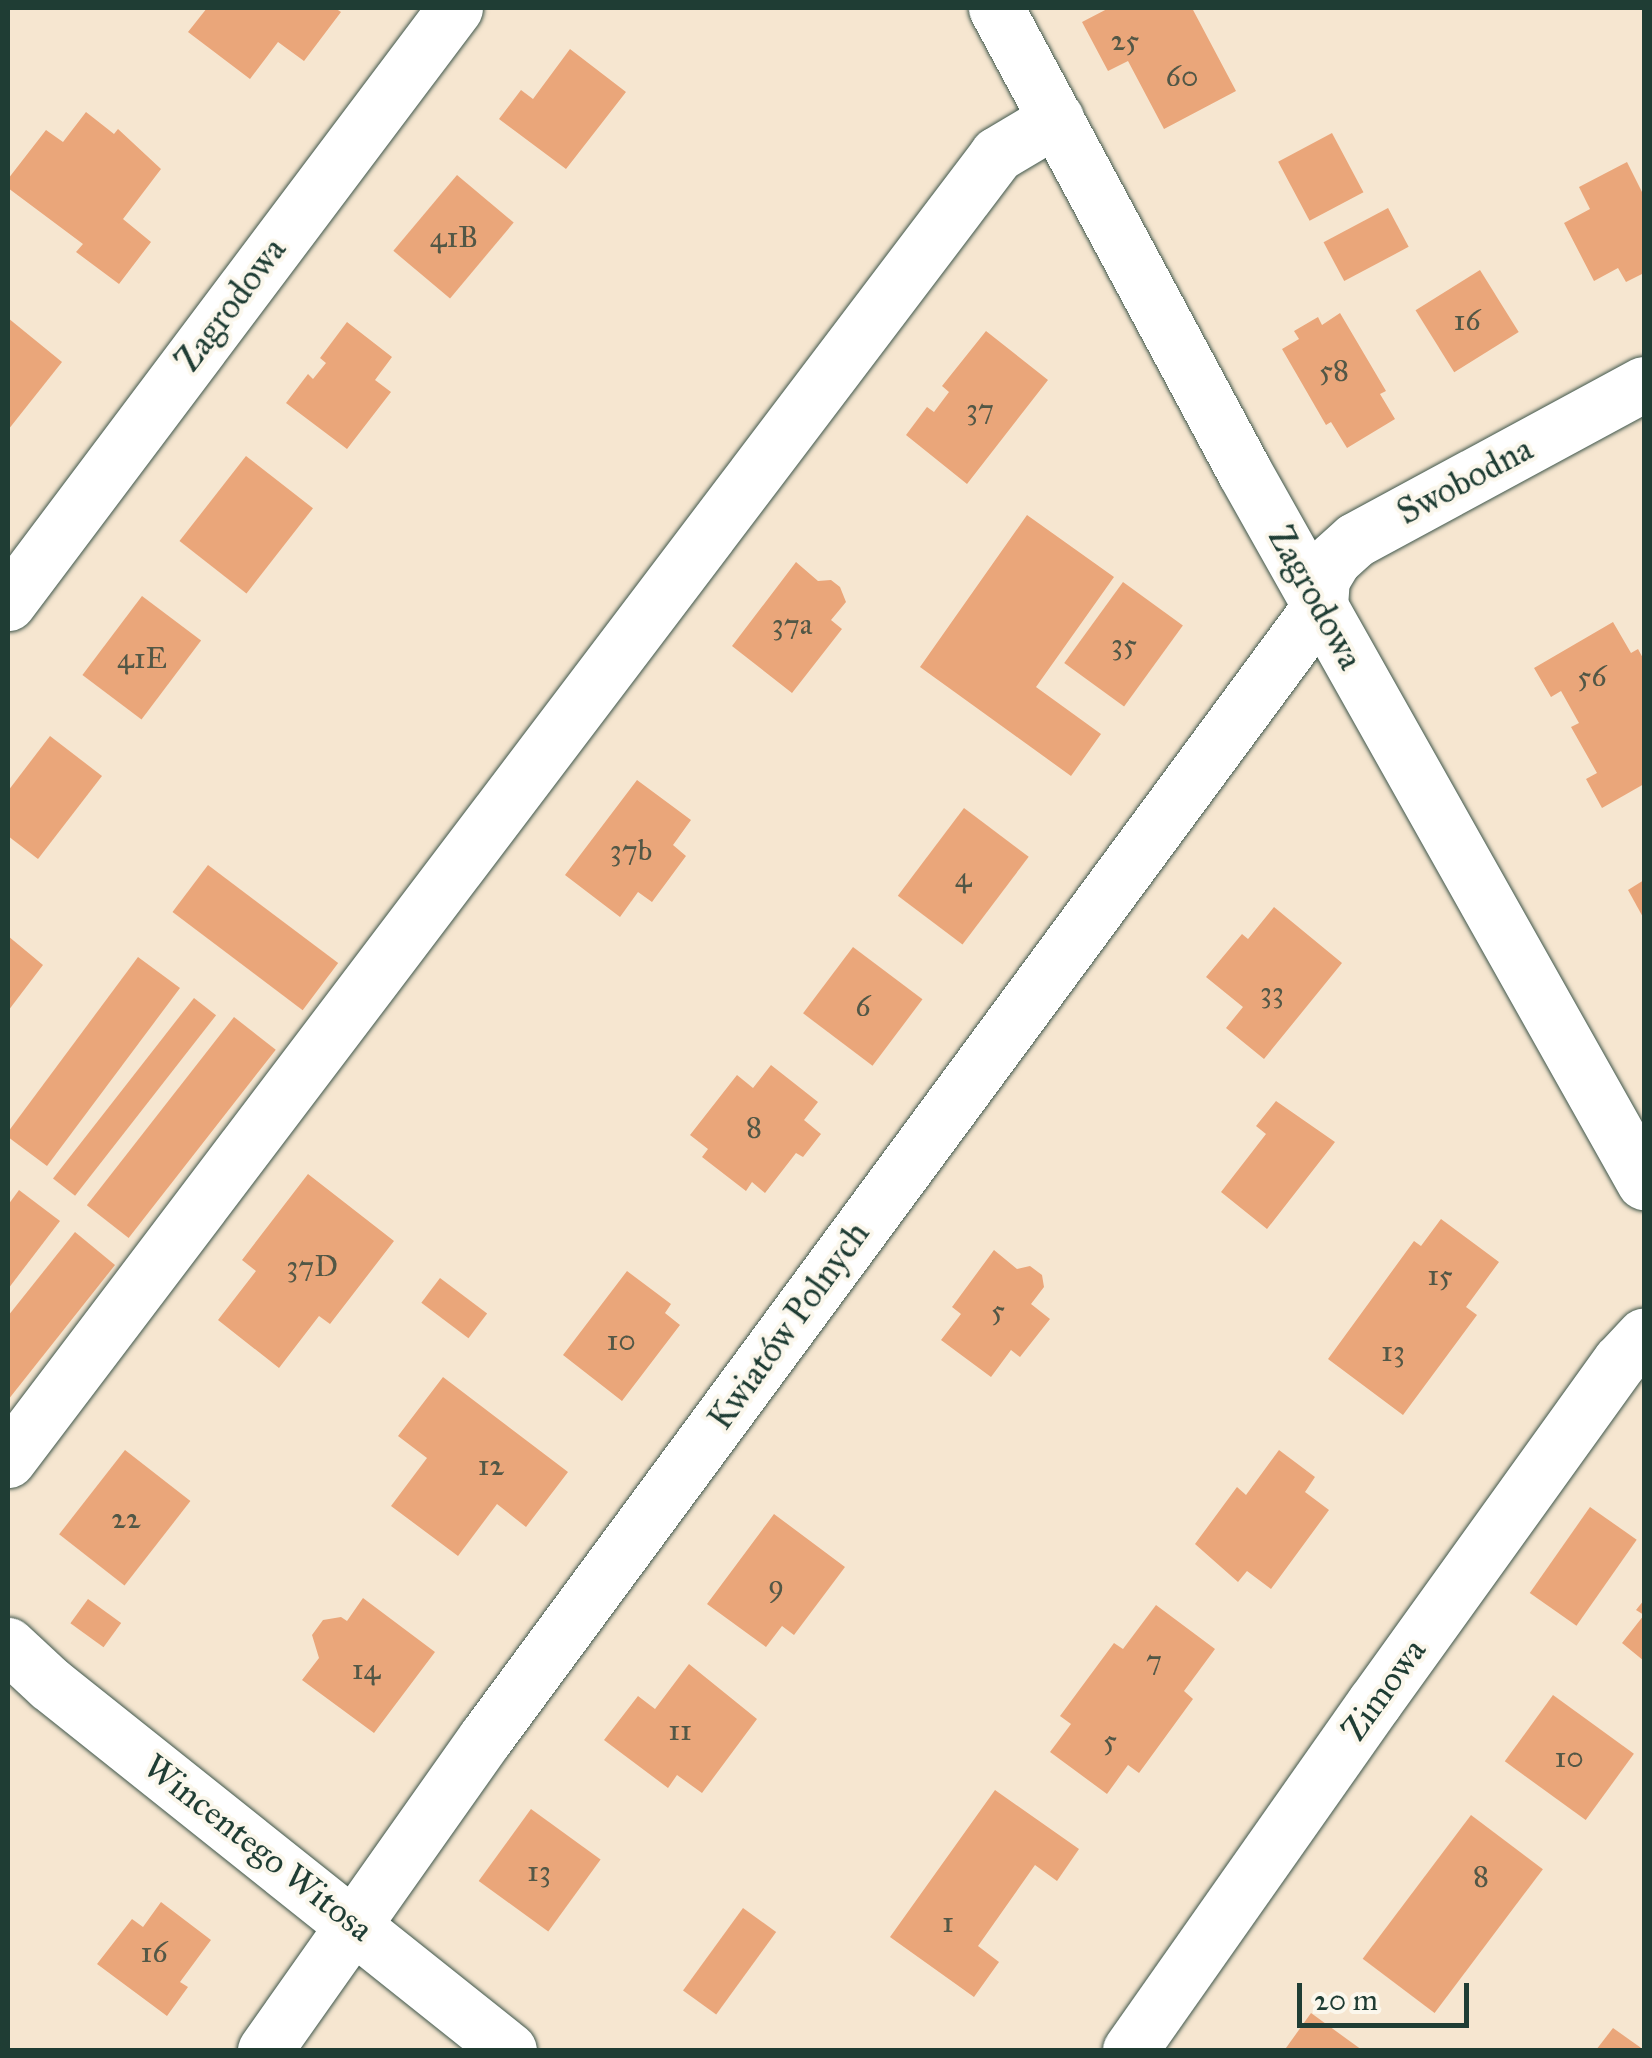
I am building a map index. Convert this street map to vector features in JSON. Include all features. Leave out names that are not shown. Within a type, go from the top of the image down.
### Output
[{"type":"street","name":"Zagrodowa","points":[[8,603],[455,8]]},
{"type":"street","name":"Zagrodowa","points":[[996,8],[1320,606],[1644,1182]]},
{"type":"street","points":[[8,1460],[997,154],[1056,119]]},
{"type":"street","name":"Swobodna","points":[[1320,606],[1322,579],[1334,559],[1355,540],[1644,384]]},
{"type":"street","name":"Kwiatów Polnych","points":[[265,2050],[486,1736],[1320,606]]},
{"type":"street","name":"Zimowa","points":[[1130,2050],[1396,1672],[1620,1361],[1644,1335]]},
{"type":"street","name":"Wincentego Witosa","points":[[8,1645],[50,1684],[509,2050]]},
{"type":"building","points":[[207,8],[335,8],[341,12],[304,61],[278,42],[250,79],[188,32]]},
{"type":"building","points":[[1109,8],[1192,8],[1236,91],[1164,129],[1128,61],[1108,71],[1082,22]]},
{"type":"building","points":[[570,49],[626,92],[566,169],[499,119],[521,90],[533,99]]},
{"type":"building","points":[[86,112],[114,134],[118,129],[161,169],[123,219],[151,242],[119,284],[76,252],[83,244],[8,188],[8,179],[46,130],[63,142]]},
{"type":"building","points":[[1332,133],[1363,192],[1310,221],[1278,162]]},
{"type":"building","points":[[1627,162],[1644,196],[1644,273],[1626,282],[1618,268],[1594,281],[1564,223],[1590,209],[1579,187]]},
{"type":"building","points":[[457,175],[514,223],[450,298],[393,251]]},
{"type":"building","points":[[1388,208],[1409,247],[1344,281],[1324,242]]},
{"type":"building","points":[[1480,270],[1519,332],[1454,372],[1416,310]]},
{"type":"building","points":[[1340,313],[1386,391],[1380,394],[1395,419],[1347,448],[1331,422],[1326,425],[1282,349],[1299,339],[1294,331],[1318,317],[1322,325]]},
{"type":"building","points":[[8,318],[62,362],[8,430]]},
{"type":"building","points":[[347,322],[392,357],[375,380],[391,392],[347,449],[286,403],[308,374],[313,379],[326,363],[320,358]]},
{"type":"building","points":[[986,331],[1048,380],[967,484],[906,435],[927,407],[934,412],[949,392],[942,386]]},
{"type":"building","points":[[246,456],[313,508],[246,593],[180,541]]},
{"type":"building","points":[[1027,515],[1114,577],[1036,687],[1101,734],[1071,776],[920,667]]},
{"type":"building","points":[[796,562],[818,581],[831,580],[840,587],[846,602],[831,620],[842,629],[792,693],[732,646]]},
{"type":"building","points":[[1123,582],[1183,625],[1124,706],[1064,663]]},
{"type":"building","points":[[142,596],[201,641],[142,720],[82,675]]},
{"type":"building","points":[[1613,622],[1631,653],[1638,649],[1644,660],[1644,784],[1602,808],[1586,779],[1597,773],[1571,727],[1579,723],[1561,691],[1551,697],[1534,668]]},
{"type":"building","points":[[50,736],[102,776],[38,859],[8,836],[8,791]]},
{"type":"building","points":[[637,780],[691,820],[673,845],[686,856],[652,902],[638,892],[620,917],[565,875]]},
{"type":"building","points":[[964,808],[1029,857],[962,945],[898,896]]},
{"type":"building","points":[[208,865],[338,963],[303,1010],[172,912]]},
{"type":"building","points":[[1644,880],[1644,919],[1628,890]]},
{"type":"building","points":[[1274,907],[1342,963],[1264,1059],[1226,1028],[1243,1007],[1206,977],[1242,934],[1248,939]]},
{"type":"building","points":[[8,936],[43,965],[8,1011]]},
{"type":"building","points":[[853,947],[922,999],[873,1066],[803,1013]]},
{"type":"building","points":[[138,957],[180,988],[47,1166],[8,1137],[8,1132]]},
{"type":"building","points":[[194,998],[216,1015],[75,1196],[53,1178]]},
{"type":"building","points":[[234,1017],[276,1050],[129,1238],[87,1205]]},
{"type":"building","points":[[771,1065],[818,1102],[804,1120],[821,1134],[803,1157],[796,1153],[765,1193],[752,1182],[746,1191],[702,1157],[708,1149],[690,1135],[737,1075],[753,1088]]},
{"type":"building","points":[[1276,1101],[1335,1142],[1267,1229],[1221,1192],[1266,1134],[1256,1126]]},
{"type":"building","points":[[308,1174],[394,1241],[330,1324],[319,1316],[279,1368],[218,1320],[256,1271],[242,1260]]},
{"type":"building","points":[[19,1190],[60,1221],[8,1289],[8,1205]]},
{"type":"building","points":[[1441,1219],[1499,1262],[1466,1307],[1477,1315],[1403,1415],[1328,1359],[1414,1241],[1421,1246]]},
{"type":"building","points":[[75,1232],[115,1265],[8,1400],[8,1316]]},
{"type":"building","points":[[994,1250],[1017,1269],[1030,1266],[1042,1275],[1044,1287],[1031,1304],[1050,1319],[1020,1357],[1011,1350],[991,1377],[941,1340],[961,1314],[952,1307]]},
{"type":"building","points":[[627,1271],[671,1304],[665,1313],[680,1325],[622,1401],[563,1355]]},
{"type":"building","points":[[440,1278],[487,1314],[468,1338],[421,1303]]},
{"type":"building","points":[[443,1377],[568,1472],[526,1527],[497,1504],[458,1556],[391,1506],[427,1458],[398,1436]]},
{"type":"building","points":[[125,1450],[190,1501],[125,1585],[59,1534]]},
{"type":"building","points":[[1279,1450],[1315,1477],[1305,1492],[1329,1510],[1271,1589],[1247,1571],[1238,1582],[1195,1544],[1237,1487],[1246,1495]]},
{"type":"building","points":[[1590,1507],[1637,1540],[1576,1626],[1530,1593]]},
{"type":"building","points":[[774,1514],[845,1567],[794,1635],[782,1626],[766,1647],[707,1604]]},
{"type":"building","points":[[363,1598],[435,1652],[374,1733],[302,1680],[319,1658],[312,1635],[323,1620],[341,1617],[347,1621]]},
{"type":"building","points":[[88,1599],[121,1623],[104,1647],[70,1623]]},
{"type":"building","points":[[1156,1605],[1215,1649],[1184,1691],[1193,1699],[1139,1773],[1128,1765],[1107,1794],[1050,1752],[1071,1724],[1060,1716],[1114,1643],[1123,1649]]},
{"type":"building","points":[[1644,1615],[1644,1661],[1622,1643]]},
{"type":"building","points":[[689,1664],[757,1719],[702,1793],[677,1775],[668,1788],[604,1740],[638,1696],[655,1709]]},
{"type":"building","points":[[1553,1695],[1634,1754],[1586,1820],[1505,1761]]},
{"type":"building","points":[[995,1790],[1079,1849],[1057,1881],[1035,1865],[978,1946],[999,1962],[974,1997],[890,1937]]},
{"type":"building","points":[[531,1809],[601,1860],[548,1932],[479,1881]]},
{"type":"building","points":[[1471,1815],[1543,1869],[1435,2013],[1363,1959]]},
{"type":"building","points":[[161,1902],[211,1940],[180,1982],[188,1987],[167,2016],[97,1964],[132,1919],[143,1927]]},
{"type":"building","points":[[743,1908],[776,1932],[716,2015],[683,1991]]},
{"type":"building","points":[[1311,2013],[1362,2050],[1286,2048]]},
{"type":"building","points":[[1613,2028],[1644,2050],[1596,2050]]}]
